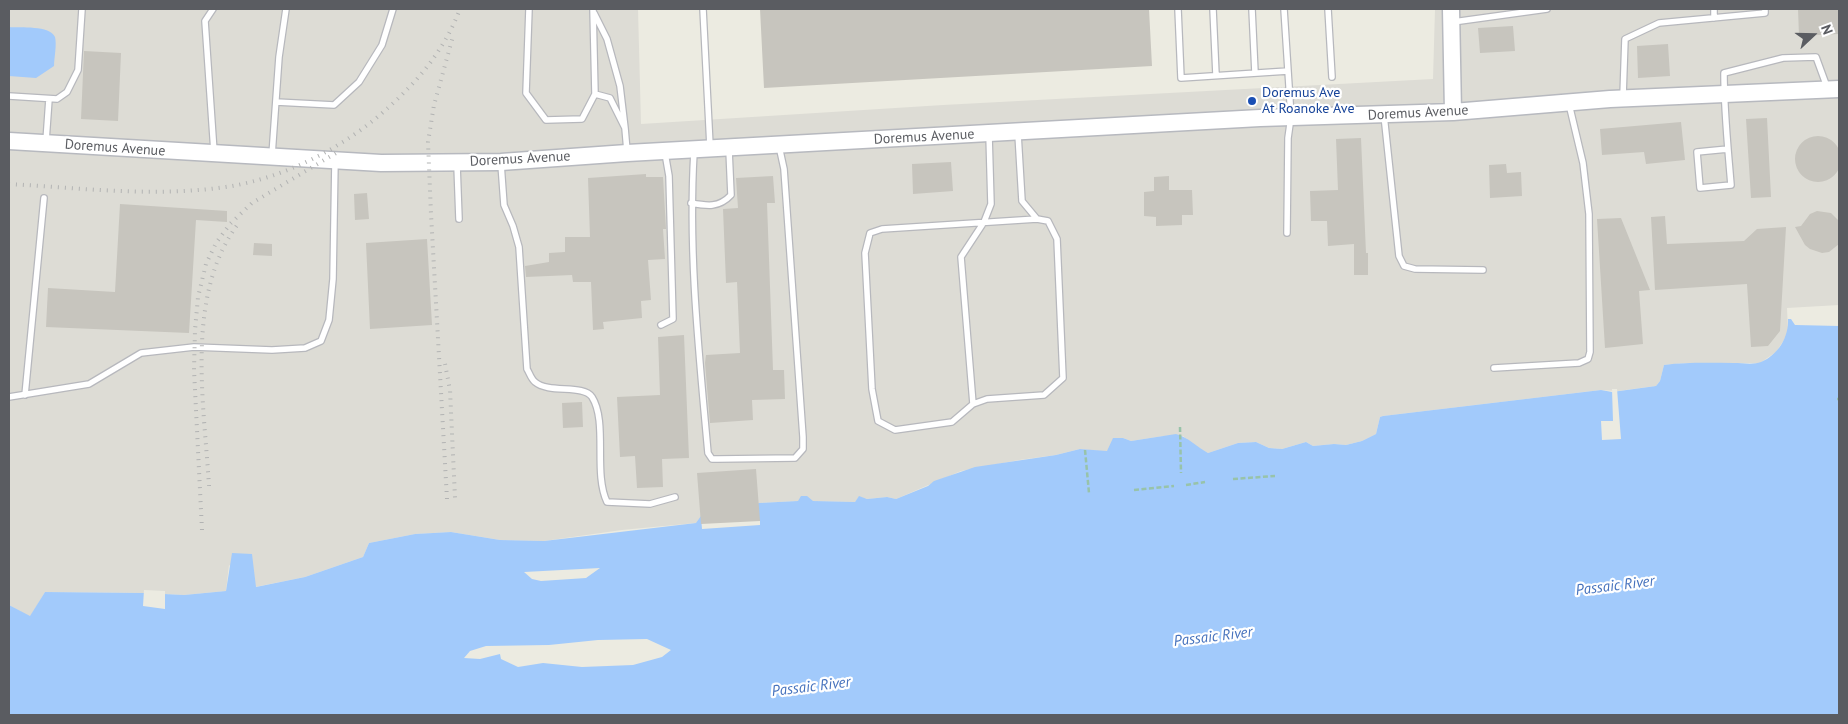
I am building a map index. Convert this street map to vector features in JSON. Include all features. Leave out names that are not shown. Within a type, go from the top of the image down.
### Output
[{"type":"main road","points":[[1451,15],[1452,112]]},
{"type":"main road","name":"Doremus Avenue","points":[[9,141],[381,163],[501,162],[627,153],[1291,117],[1452,112],[1623,98],[1833,89]]},
{"type":"lane","points":[[9,96],[57,99],[67,92],[78,70],[82,9]]},
{"type":"lane","points":[[213,9],[205,21],[214,154]]},
{"type":"lane","points":[[272,158],[286,9]]},
{"type":"lane","points":[[276,102],[334,105],[359,82],[382,45],[393,9]]},
{"type":"lane","points":[[528,9],[526,93],[546,120],[582,119],[595,94],[593,10]]},
{"type":"lane","points":[[702,9],[702,149],[691,203],[693,277],[708,453],[712,459],[795,458],[803,449],[784,169],[779,145]]},
{"type":"lane","points":[[1178,9],[1181,78],[1288,71]]},
{"type":"lane","points":[[1213,9],[1216,76]]},
{"type":"lane","points":[[1252,9],[1255,73]]},
{"type":"lane","points":[[1284,9],[1291,117],[1288,138],[1287,233]]},
{"type":"lane","points":[[1328,9],[1332,77]]},
{"type":"lane","points":[[1451,15],[1547,9]]},
{"type":"lane","points":[[1714,9],[1714,18]]},
{"type":"lane","points":[[1623,98],[1626,39],[1659,23],[1765,13],[1765,9]]},
{"type":"lane","points":[[593,10],[607,39],[620,86],[627,153]]},
{"type":"lane","points":[[1728,149],[1697,152],[1700,188],[1731,185],[1724,73],[1782,58],[1816,57],[1833,89]]},
{"type":"lane","points":[[595,94],[610,98],[625,128]]},
{"type":"lane","points":[[46,144],[49,99]]},
{"type":"lane","points":[[1494,368],[1580,363],[1588,359],[1590,352],[1589,214],[1583,163],[1569,102]]},
{"type":"lane","points":[[1384,115],[1400,256],[1404,266],[1414,269],[1483,270]]},
{"type":"lane","points":[[1018,132],[1022,200],[1037,219]]},
{"type":"lane","points":[[973,404],[961,257],[984,222],[991,204],[989,133]]},
{"type":"lane","points":[[691,203],[709,206],[724,202],[731,195],[729,148]]},
{"type":"lane","points":[[661,325],[673,319],[669,176],[664,151]]},
{"type":"lane","points":[[9,397],[89,384],[141,353],[194,347],[272,350],[305,348],[320,341],[329,320],[333,280],[335,161]]},
{"type":"lane","points":[[457,162],[459,219]]},
{"type":"lane","points":[[501,162],[504,205],[513,226],[519,248],[527,369],[534,382],[551,389],[582,390],[591,395],[597,407],[602,494],[606,502],[650,504],[675,497]]},
{"type":"lane","points":[[26,395],[44,198]]},
{"type":"lane","points":[[1037,219],[1048,221],[1057,239],[1063,378],[1044,394],[987,398],[973,404],[952,422],[896,430],[878,421],[872,389],[865,253],[870,233],[882,229],[1037,219]]},
{"type":"path","points":[[1180,426],[1181,473]]},
{"type":"path","points":[[1085,450],[1089,493]]},
{"type":"path","points":[[1233,479],[1275,476]]},
{"type":"path","points":[[1186,485],[1206,482]]},
{"type":"path","points":[[1134,490],[1174,486]]},
{"type":"shaded area","points":[[9,9],[638,9],[641,124],[943,105],[1433,79],[1435,9],[1839,9],[1839,305],[1787,308],[1788,330],[1786,337],[1776,352],[1760,363],[1684,363],[1664,365],[1660,381],[1656,386],[1618,391],[1601,390],[1383,416],[1380,417],[1376,434],[1362,441],[1346,445],[1313,446],[1306,442],[1282,449],[1269,448],[1256,442],[1238,443],[1208,453],[1195,446],[1183,436],[1164,436],[1131,441],[1123,438],[1107,452],[1080,449],[1056,455],[961,471],[896,499],[887,497],[867,499],[859,497],[855,502],[799,501],[759,503],[696,523],[622,530],[544,541],[500,540],[451,532],[415,534],[369,543],[363,557],[305,577],[255,587],[229,565],[226,591],[184,595],[45,592],[30,617],[9,605]]},
{"type":"water","points":[[9,27],[27,27],[52,33],[56,40],[54,66],[36,78],[9,76]]},
{"type":"water","name":"Passaic River","points":[[1788,319],[1791,319],[1795,325],[1839,326],[1839,715],[9,715],[9,605],[30,616],[45,592],[184,595],[226,591],[232,553],[252,554],[256,587],[305,577],[363,557],[369,543],[415,534],[451,532],[500,540],[544,541],[696,523],[701,516],[759,503],[798,501],[801,496],[807,496],[813,501],[855,502],[859,496],[867,499],[887,497],[896,499],[928,486],[934,481],[975,467],[1056,455],[1080,449],[1107,451],[1113,438],[1123,438],[1131,441],[1176,434],[1208,453],[1238,443],[1256,442],[1269,448],[1282,449],[1306,442],[1313,446],[1346,445],[1362,441],[1376,434],[1380,417],[1383,416],[1601,390],[1612,392],[1656,386],[1660,381],[1664,365],[1758,363],[1773,355],[1781,345],[1787,332]]},
{"type":"pier","points":[[1612,389],[1617,389],[1621,439],[1602,440],[1601,421],[1613,421]]},
{"type":"pier","points":[[701,516],[760,521],[760,525],[702,529]]},
{"type":"pier","points":[[600,568],[586,578],[541,581],[532,579],[524,572]]},
{"type":"pier","points":[[144,590],[165,591],[165,609],[143,606]]},
{"type":"pier","points":[[647,639],[671,650],[662,657],[633,665],[582,667],[543,663],[518,667],[501,659],[500,654],[480,659],[464,658],[470,651],[486,646],[549,645],[598,640]]},
{"type":"building","points":[[760,9],[1149,9],[1152,66],[764,88]]},
{"type":"building","points":[[1798,9],[1839,9],[1839,34],[1799,36]]},
{"type":"building","points":[[1513,26],[1515,51],[1480,53],[1478,28]]},
{"type":"building","points":[[1668,44],[1670,76],[1638,78],[1637,46]]},
{"type":"building","points":[[84,51],[121,53],[118,121],[81,119]]},
{"type":"building","points":[[1767,118],[1771,197],[1751,198],[1746,119]]},
{"type":"building","points":[[1681,122],[1685,160],[1646,164],[1644,152],[1602,155],[1600,129]]},
{"type":"building","points":[[1818,136],[1831,140],[1837,146],[1841,159],[1837,172],[1831,178],[1818,182],[1805,178],[1799,172],[1795,159],[1799,146],[1805,140]]},
{"type":"building","points":[[1361,138],[1368,275],[1354,275],[1354,244],[1328,246],[1327,221],[1311,221],[1310,191],[1338,190],[1336,139]]},
{"type":"building","points":[[951,162],[953,191],[913,194],[912,164]]},
{"type":"building","points":[[1506,164],[1507,173],[1521,172],[1522,196],[1490,198],[1489,165]]},
{"type":"building","points":[[646,174],[646,177],[663,177],[666,229],[663,229],[665,259],[648,260],[651,300],[641,301],[642,318],[603,322],[604,329],[593,330],[591,282],[573,282],[572,275],[526,277],[525,266],[549,262],[549,253],[565,252],[565,237],[590,237],[588,178]]},
{"type":"building","points":[[773,176],[775,203],[767,203],[773,370],[784,370],[785,399],[752,400],[753,420],[710,423],[706,355],[740,353],[737,282],[726,283],[723,209],[738,208],[736,178]]},
{"type":"building","points":[[1169,176],[1169,190],[1192,190],[1193,215],[1182,215],[1182,225],[1156,226],[1156,217],[1144,216],[1144,192],[1154,191],[1154,177]]},
{"type":"building","points":[[367,193],[369,219],[355,220],[354,194]]},
{"type":"building","points":[[120,204],[227,211],[227,222],[196,220],[189,333],[46,327],[48,288],[115,292]]},
{"type":"building","points":[[1817,211],[1831,213],[1839,221],[1839,244],[1829,252],[1822,253],[1810,249],[1805,245],[1795,227],[1801,226],[1810,214]]},
{"type":"building","points":[[1665,216],[1667,244],[1744,241],[1757,229],[1786,227],[1780,331],[1768,346],[1751,347],[1747,284],[1655,290],[1651,217]]},
{"type":"building","points":[[1621,218],[1650,290],[1639,291],[1643,344],[1605,348],[1597,219]]},
{"type":"building","points":[[427,239],[432,325],[370,329],[366,243]]},
{"type":"building","points":[[254,243],[272,244],[272,256],[253,255]]},
{"type":"building","points":[[684,335],[689,458],[662,459],[663,487],[637,488],[635,456],[620,457],[617,397],[660,395],[658,337]]},
{"type":"building","points":[[582,402],[583,427],[563,428],[562,403]]},
{"type":"building","points":[[756,469],[760,521],[701,524],[697,473]]},
{"type":"railway","points":[[9,184],[149,192],[204,190],[253,181],[296,167],[356,134],[412,85],[431,62],[447,37],[460,9]]},
{"type":"railway","points":[[447,499],[428,142],[434,105],[453,36]]},
{"type":"railway","points":[[202,530],[194,370],[198,297],[206,264],[216,243],[230,224],[252,203],[336,153]]},
{"type":"railway","points":[[209,486],[202,385],[204,316],[210,283],[221,252],[238,224]]},
{"type":"railway","points":[[445,364],[450,390],[455,498]]},
{"type":"place","name":"Doremus Ave At Roanoke Ave","points":[[1252,101]]}]
